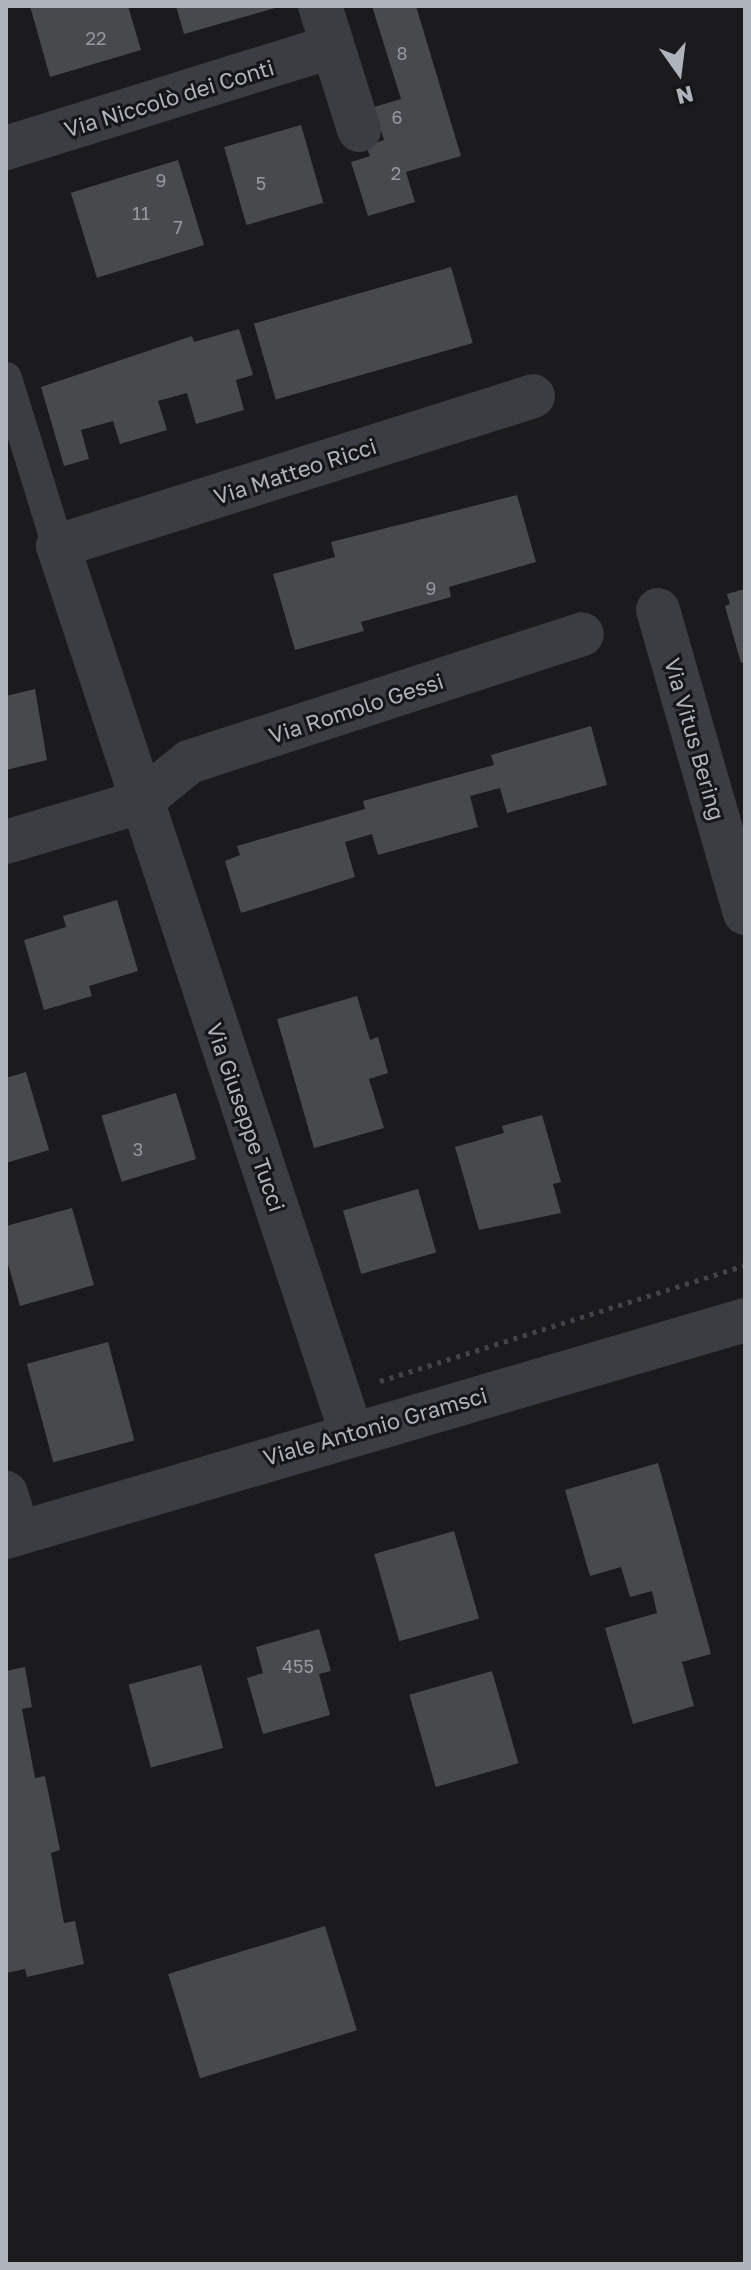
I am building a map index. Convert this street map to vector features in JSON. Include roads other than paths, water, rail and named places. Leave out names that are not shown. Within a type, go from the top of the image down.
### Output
[{"type":"street","points":[[320,6],[359,130]]},
{"type":"street","name":"Via Niccolò dei Conti","points":[[6,148],[331,47]]},
{"type":"street","points":[[6,378],[58,546]]},
{"type":"street","name":"Via Matteo Ricci","points":[[58,546],[533,396]]},
{"type":"street","name":"Via Giuseppe Tucci","points":[[58,546],[140,802],[351,1432]]},
{"type":"street","name":"Via Vitus Bering","points":[[658,610],[729,798],[745,913]]},
{"type":"street","name":"Via Romolo Gessi","points":[[140,802],[189,762],[582,634]]},
{"type":"street","points":[[6,842],[140,802]]},
{"type":"street","name":"Viale Antonio Gramsci","points":[[10,1521],[351,1432],[745,1320]]}]
